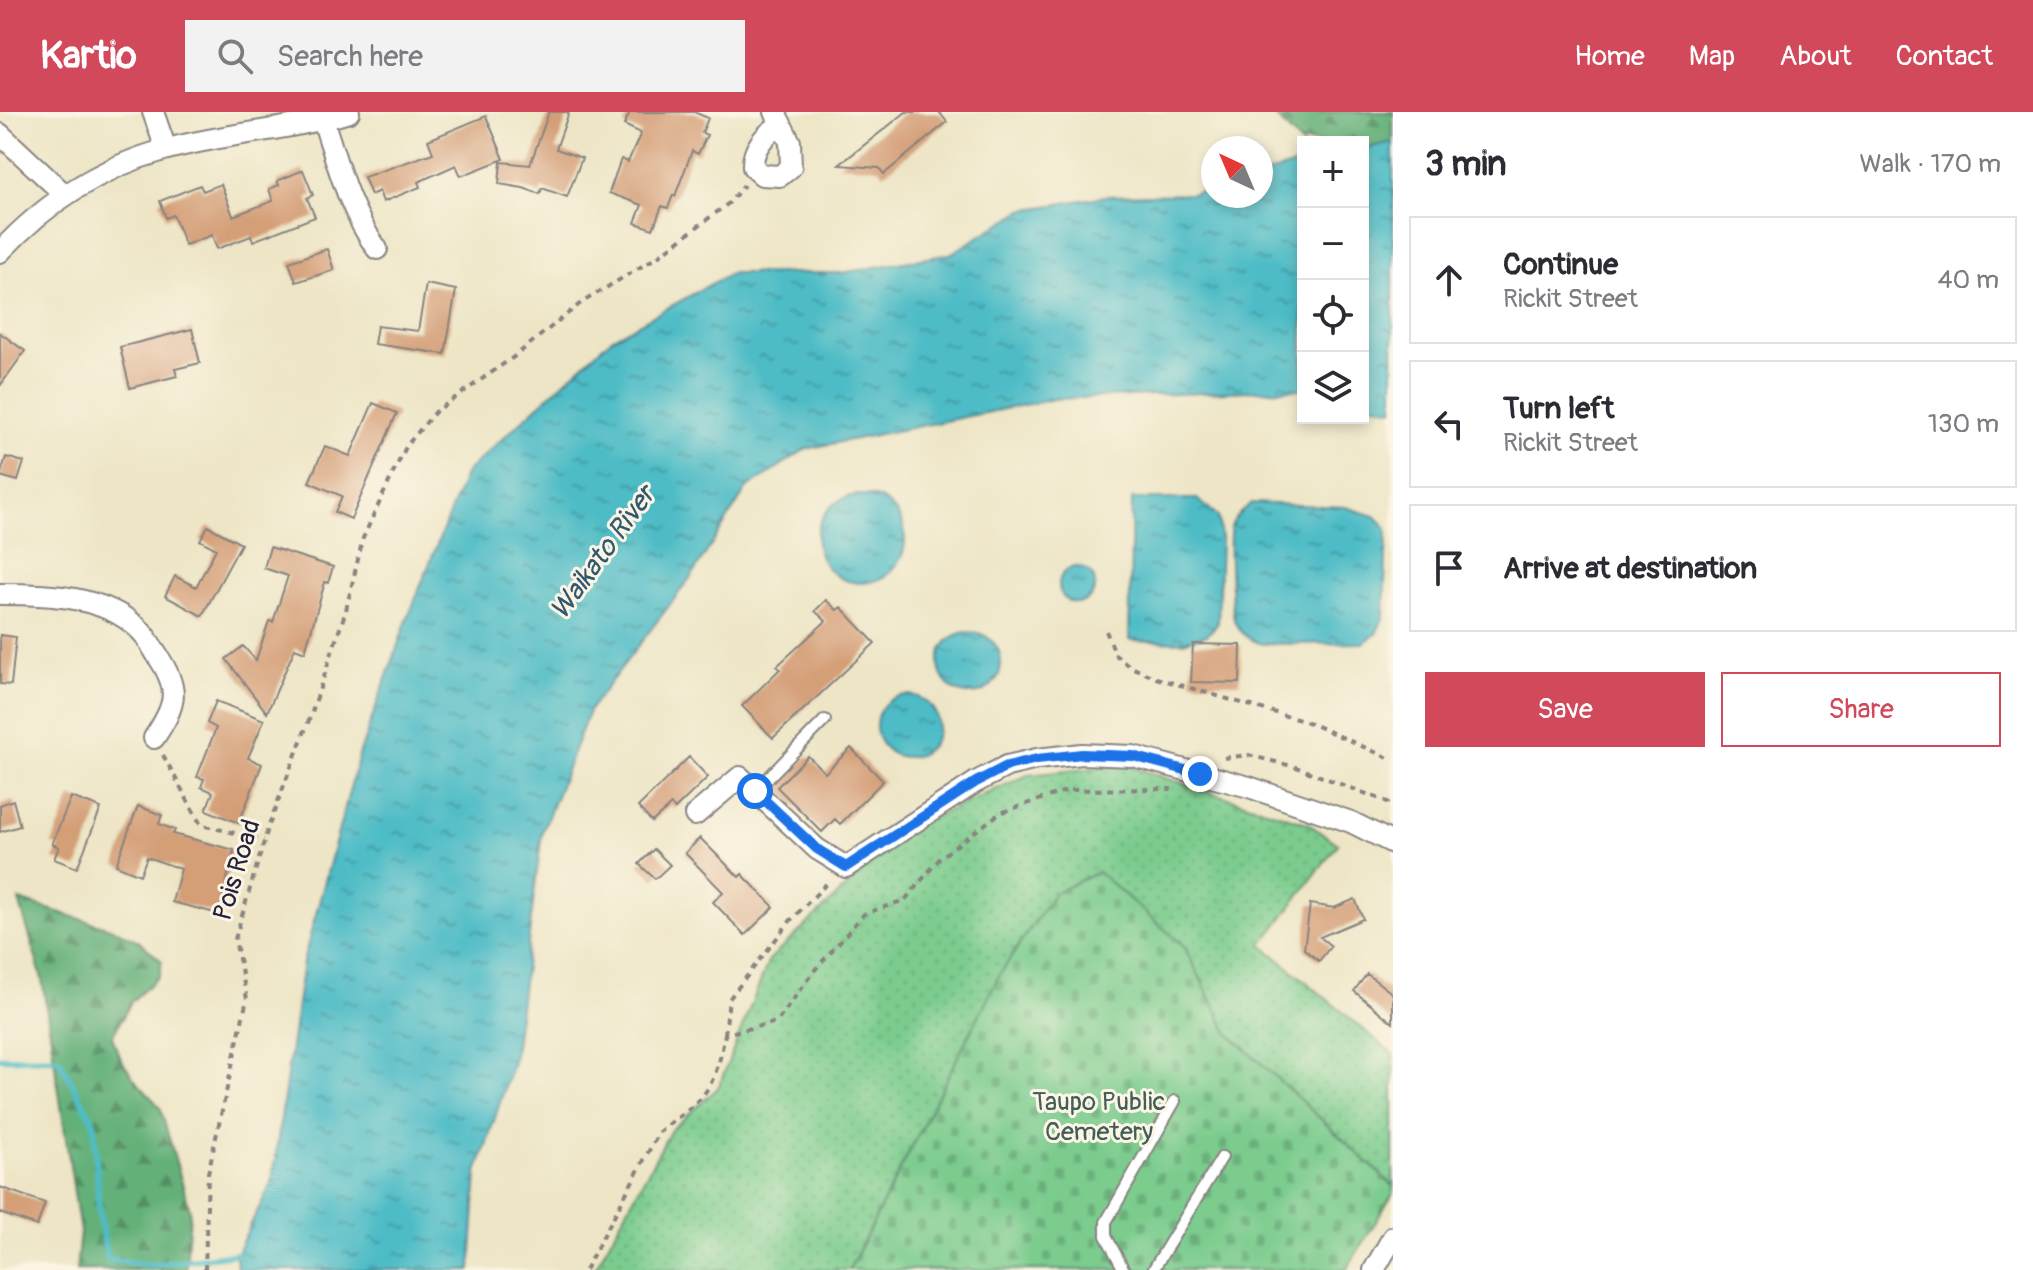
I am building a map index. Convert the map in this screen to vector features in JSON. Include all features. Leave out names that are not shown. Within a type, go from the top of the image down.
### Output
[{"type":"street","points":[[153,112],[166,149]]},
{"type":"street","points":[[0,252],[21,229],[64,194],[118,165],[166,149],[323,120],[349,112]]},
{"type":"street","points":[[777,118],[790,142],[791,167],[780,176],[772,177],[754,171],[752,160],[777,118]]},
{"type":"street","points":[[323,120],[352,206],[377,249]]},
{"type":"street","points":[[0,134],[64,194]]},
{"type":"street","points":[[0,594],[60,597],[93,604],[117,614],[140,630],[170,674],[173,706],[154,738]]},
{"type":"street","points":[[695,815],[740,777],[817,849],[846,867],[976,782],[1007,766],[1082,754],[1133,756],[1249,787],[1351,822],[1393,843]]},
{"type":"street","points":[[1374,1270],[1393,1237]]},
{"type":"lane","points":[[755,791],[825,720]]},
{"type":"lane","points":[[1124,1270],[1106,1236],[1106,1222],[1175,1101]]},
{"type":"lane","points":[[1153,1270],[1222,1157]]},
{"type":"path","name":"Pois Road","points":[[205,1270],[208,1173],[247,999],[235,939],[264,840],[346,610],[363,538],[407,445],[435,412],[515,356],[581,303],[657,257],[729,203],[754,171]]},
{"type":"path","points":[[1106,631],[1116,655],[1144,672],[1310,723],[1393,760]]},
{"type":"path","points":[[154,738],[201,825],[264,840]]},
{"type":"path","points":[[725,1034],[777,1022],[813,972],[864,914],[905,900],[941,857],[1000,813],[1068,790],[1185,789],[1211,760],[1248,755],[1296,767],[1393,804]]},
{"type":"path","points":[[585,1270],[659,1132],[677,1115],[693,1106],[709,1089],[718,1070],[729,999],[791,920],[846,867]]},
{"type":"green space","points":[[1271,112],[1393,112],[1393,142],[1369,148],[1369,136],[1297,136],[1297,140]]},
{"type":"green space","points":[[1125,765],[1307,823],[1338,844],[1262,945],[1393,1054],[1393,1186],[1228,1033],[1184,946],[1054,893],[1000,974],[849,1270],[594,1270],[671,1130],[718,1088],[769,960],[909,828],[1028,775]]},
{"type":"green space","name":"Taupo Public Cemetery","points":[[1098,872],[1184,946],[1228,1033],[1393,1186],[1393,1194],[1346,1270],[849,1270],[1000,974],[1054,893]]},
{"type":"green space","points":[[19,900],[113,929],[139,941],[162,961],[159,976],[131,1002],[112,1037],[134,1079],[160,1107],[190,1210],[186,1270],[76,1270],[80,1232],[42,979]]},
{"type":"water","points":[[1393,142],[1393,409],[1369,403],[1369,148]]},
{"type":"water","name":"Waikato River","points":[[1297,165],[1297,389],[1054,399],[806,449],[747,488],[691,577],[590,709],[542,832],[513,1062],[477,1173],[471,1270],[237,1270],[236,1254],[272,1182],[303,962],[359,755],[405,625],[466,472],[611,339],[731,273],[841,273],[950,254],[1023,210],[1106,196],[1201,191],[1201,208],[1273,208],[1273,172]]},
{"type":"water","points":[[861,495],[878,499],[892,508],[901,522],[905,539],[901,556],[892,570],[878,579],[861,583],[844,579],[830,570],[821,556],[817,539],[821,522],[830,508],[844,499]]},
{"type":"water","points":[[1132,499],[1197,499],[1218,516],[1221,538],[1218,623],[1207,635],[1183,642],[1129,640]]},
{"type":"water","points":[[1252,503],[1345,507],[1375,516],[1387,528],[1384,616],[1376,634],[1363,643],[1263,644],[1243,633],[1234,616],[1230,534],[1235,520]]},
{"type":"water","points":[[1077,567],[1090,572],[1095,585],[1090,598],[1077,603],[1064,598],[1059,585],[1064,572]]},
{"type":"water","points":[[970,632],[982,634],[992,641],[999,651],[999,675],[992,685],[982,692],[970,694],[958,692],[948,685],[941,675],[939,663],[941,651],[948,641],[958,634]]},
{"type":"water","points":[[907,695],[919,697],[929,704],[936,714],[936,738],[929,748],[919,755],[907,757],[895,755],[885,748],[878,738],[876,726],[878,714],[885,704],[895,697]]},
{"type":"building","points":[[549,112],[569,112],[556,149],[582,158],[567,197],[542,188],[540,194],[499,184],[501,162],[530,165]]},
{"type":"building","points":[[630,112],[694,112],[708,118],[702,133],[707,135],[698,154],[692,151],[675,196],[668,208],[662,206],[653,229],[635,223],[642,205],[609,193],[621,159],[628,162],[641,133],[624,125]]},
{"type":"building","points":[[906,112],[939,112],[947,122],[884,174],[879,168],[839,165]]},
{"type":"building","points":[[486,116],[504,159],[461,176],[456,165],[418,182],[420,187],[383,202],[379,191],[371,195],[364,177],[433,153],[428,140]]},
{"type":"building","points":[[303,170],[313,195],[307,198],[315,217],[253,241],[251,236],[217,249],[212,235],[185,245],[173,215],[166,218],[160,201],[200,185],[203,191],[221,184],[233,216],[273,201],[269,189],[279,185],[277,181]]},
{"type":"building","points":[[327,249],[334,270],[296,282],[289,262]]},
{"type":"building","points":[[426,284],[456,290],[445,354],[374,344],[377,326],[418,331]]},
{"type":"building","points":[[192,329],[200,363],[175,369],[177,376],[130,388],[120,347]]},
{"type":"building","points":[[0,333],[25,351],[0,386]]},
{"type":"building","points":[[373,403],[397,413],[351,519],[335,512],[342,496],[309,482],[325,446],[350,456]]},
{"type":"building","points":[[6,457],[24,462],[18,481],[0,476]]},
{"type":"building","points":[[208,526],[241,544],[202,616],[165,596],[175,576],[196,587],[216,549],[200,540]]},
{"type":"building","points":[[270,547],[333,567],[328,583],[325,582],[305,652],[295,648],[267,713],[226,659],[243,646],[256,660],[269,621],[273,622],[288,576],[264,568]]},
{"type":"building","points":[[826,600],[837,610],[841,607],[875,643],[773,738],[742,706],[780,669],[777,666],[826,621],[815,611]]},
{"type":"building","points":[[0,635],[16,637],[11,685],[0,684]]},
{"type":"building","points":[[1193,644],[1241,645],[1240,683],[1191,682]]},
{"type":"building","points":[[216,701],[264,720],[248,758],[262,764],[239,823],[206,810],[213,792],[201,787],[204,779],[197,777],[216,728],[207,723]]},
{"type":"building","points":[[851,748],[883,781],[840,824],[835,819],[822,832],[777,787],[808,756],[825,773]]},
{"type":"building","points":[[689,757],[708,777],[675,809],[671,805],[652,822],[638,807]]},
{"type":"building","points":[[71,797],[101,808],[77,868],[54,859],[59,847],[52,844]]},
{"type":"building","points":[[13,800],[20,826],[0,832],[0,805]]},
{"type":"building","points":[[138,806],[162,815],[159,824],[175,830],[173,834],[234,850],[219,914],[172,902],[181,869],[147,857],[140,875],[116,865]]},
{"type":"building","points":[[700,838],[774,907],[745,935],[713,902],[723,892],[685,853]]},
{"type":"building","points":[[654,849],[670,865],[655,879],[639,864]]},
{"type":"building","points":[[1355,899],[1363,919],[1320,937],[1331,946],[1319,961],[1304,949],[1310,904],[1334,908]]},
{"type":"building","points":[[1367,974],[1393,994],[1393,1023],[1354,991]]},
{"type":"building","points":[[0,1187],[45,1203],[37,1226],[0,1213]]},
{"type":"waterway","points":[[0,1058],[59,1059],[94,1123],[99,1211],[107,1259],[151,1265],[236,1254]]},
{"type":"route","points":[[755,791],[817,849],[846,867],[976,782],[1007,766],[1082,754],[1133,756],[1200,774]]}]
